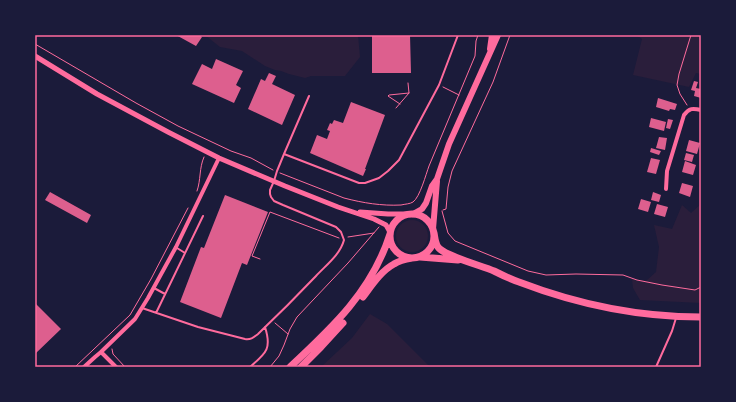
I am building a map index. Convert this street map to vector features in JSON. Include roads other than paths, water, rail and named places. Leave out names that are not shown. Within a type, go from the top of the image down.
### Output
[{"type":"highway","points":[[290,367],[343,316],[370,279],[386,248],[392,226],[397,219],[411,214],[418,214],[425,218],[431,225],[434,231],[436,243],[440,250],[517,282],[548,293],[597,306],[677,317],[701,317]]},
{"type":"highway","points":[[301,367],[341,325],[383,273],[394,264],[426,253],[432,246],[434,231]]},
{"type":"highway","points":[[390,233],[392,246],[403,256],[466,261]]},
{"type":"main road","points":[[489,55],[492,35]]},
{"type":"main road","points":[[434,231],[437,179],[449,144],[498,35]]},
{"type":"main road","points":[[411,214],[422,209],[432,186],[437,179]]},
{"type":"street","points":[[35,56],[104,98],[219,158],[383,223],[390,233]]},
{"type":"street","points":[[666,189],[667,171],[684,115],[686,111],[690,109],[695,108],[701,110]]},
{"type":"street","points":[[84,367],[136,319],[176,247],[219,158]]},
{"type":"street","points":[[351,211],[411,214]]},
{"type":"street","points":[[101,352],[116,367]]},
{"type":"lane","points":[[284,154],[359,183],[372,181],[388,172],[399,160],[439,85],[458,35]]},
{"type":"lane","points":[[142,308],[198,327],[248,340],[253,338],[265,327],[340,251],[344,238],[336,227],[274,201],[270,194],[277,171],[309,96]]},
{"type":"lane","points":[[156,313],[203,216]]},
{"type":"lane","points":[[176,247],[185,253]]},
{"type":"lane","points":[[154,288],[165,294]]},
{"type":"lane","points":[[656,367],[677,317]]},
{"type":"lane","points":[[250,367],[268,347],[265,327]]}]
